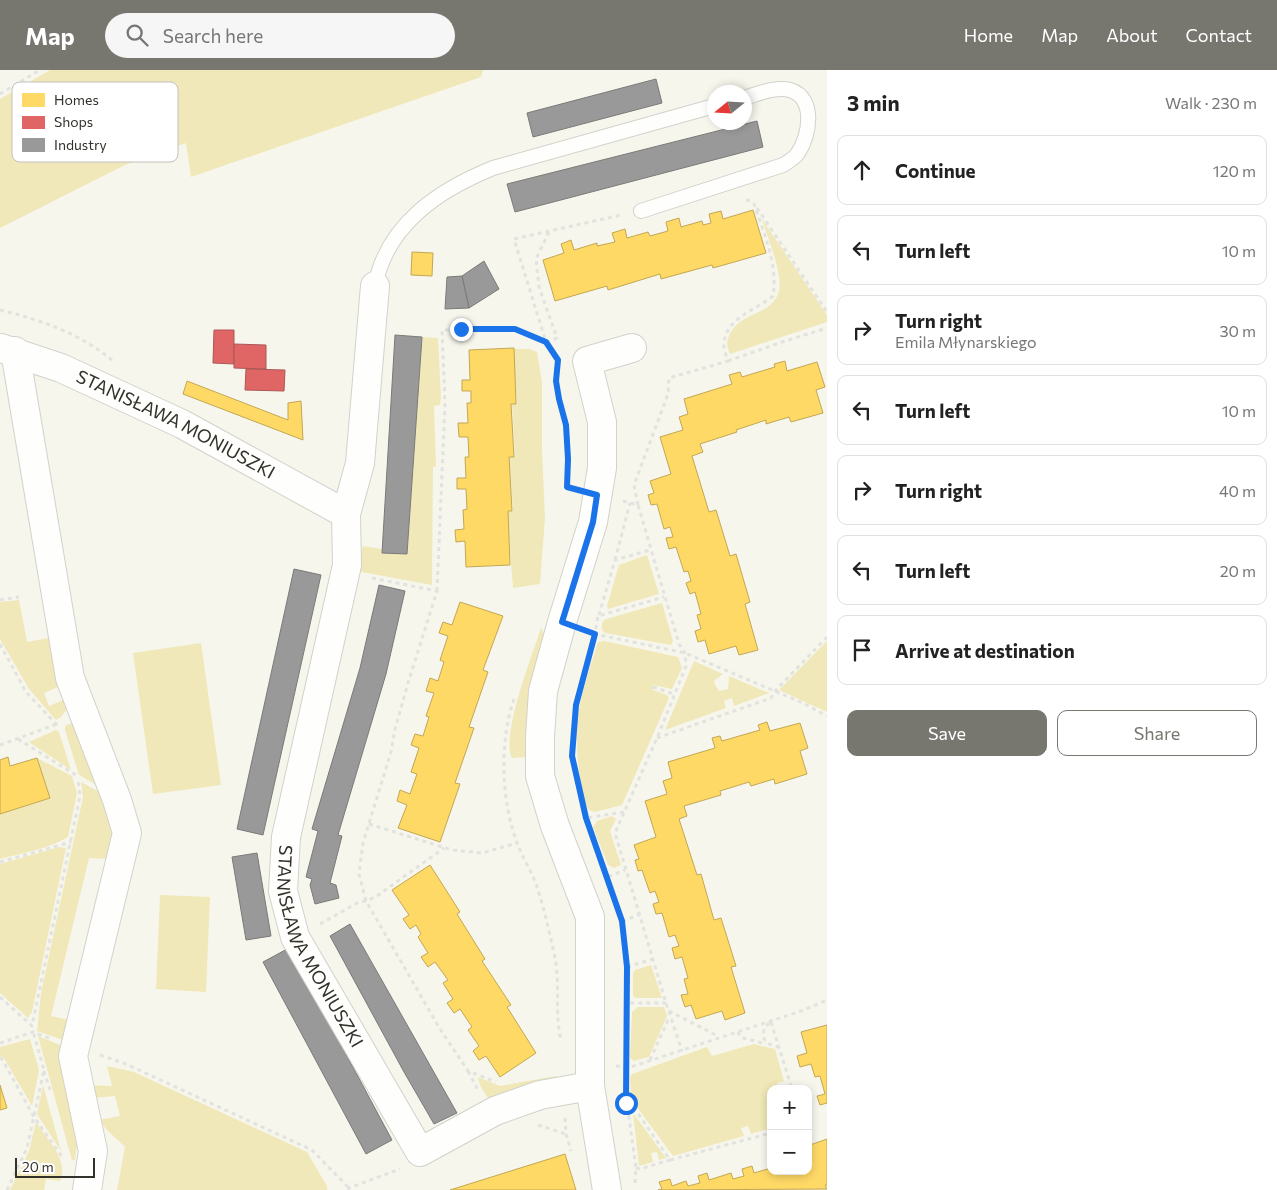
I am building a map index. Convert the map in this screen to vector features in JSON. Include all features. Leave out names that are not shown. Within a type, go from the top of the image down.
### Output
[{"type":"street","name":"STANISŁAWA MONIUSZKI","points":[[375,286],[360,464],[346,514],[347,565],[286,837],[282,891],[296,937],[420,1152],[495,1111],[590,1075]]},
{"type":"street","points":[[607,1190],[590,1075],[590,917],[555,826],[540,776],[540,737],[544,691],[562,622],[593,522],[602,468],[602,422],[587,361],[632,348]]},
{"type":"street","name":"STANISŁAWA MONIUSZKI","points":[[8,349],[61,368],[182,424],[346,514]]},
{"type":"street","points":[[8,349],[70,678],[117,800],[127,833],[73,1056],[93,1151],[87,1190]]},
{"type":"lane","points":[[640,211],[783,165],[797,156],[806,139],[808,116],[806,104],[798,94],[789,90],[779,89],[752,96]]},
{"type":"lane","points":[[375,286],[378,270],[399,232],[414,215],[462,180],[493,168],[707,108]]},
{"type":"path","points":[[20,82],[40,70]]},
{"type":"path","points":[[0,94],[12,87]]},
{"type":"path","points":[[723,184],[754,204],[827,312]]},
{"type":"path","points":[[728,362],[724,346],[726,334],[733,322],[764,304],[773,296],[775,282],[774,266],[754,204]]},
{"type":"path","points":[[638,505],[567,487],[566,425],[556,381],[558,360],[546,342],[514,239],[640,211]]},
{"type":"path","points":[[478,1089],[468,1070],[440,1029],[366,901],[359,874],[363,843],[391,752],[395,729],[408,683],[437,591],[445,403],[442,330],[515,329],[546,342],[556,338],[539,287],[536,259],[549,232]]},
{"type":"path","points":[[682,1051],[668,1011],[615,833],[686,666],[685,653],[679,644],[650,550],[634,484],[668,394],[669,378],[728,362],[827,328]]},
{"type":"path","points":[[613,894],[586,818],[572,756],[576,705],[598,616],[630,503]]},
{"type":"path","points":[[615,560],[650,550]]},
{"type":"path","points":[[345,573],[437,591]]},
{"type":"path","points":[[0,600],[19,597]]},
{"type":"path","points":[[598,616],[664,597]]},
{"type":"path","points":[[562,622],[595,634],[685,653],[803,703],[827,716]]},
{"type":"path","points":[[657,738],[771,698],[774,692],[827,637]]},
{"type":"path","points":[[0,644],[26,692],[64,731]]},
{"type":"path","points":[[653,687],[674,694]]},
{"type":"path","points":[[516,693],[509,711],[503,766],[508,809],[517,844],[536,885],[555,956],[557,1024],[567,1061],[590,1075],[631,1067],[771,1022],[826,1001]]},
{"type":"path","points":[[0,745],[57,724]]},
{"type":"path","points":[[18,739],[117,800]]},
{"type":"path","points":[[7,1190],[27,1148],[44,1070],[32,1026],[80,796],[75,768]]},
{"type":"path","points":[[586,818],[624,812]]},
{"type":"path","points":[[369,824],[452,850],[482,853],[517,844]]},
{"type":"path","points":[[0,862],[71,842]]},
{"type":"path","points":[[337,916],[359,902],[377,896],[444,848]]},
{"type":"path","points":[[607,877],[625,870]]},
{"type":"path","points":[[616,903],[622,921],[627,967],[626,1103],[636,1168],[635,1190]]},
{"type":"path","points":[[622,921],[639,915]]},
{"type":"path","points":[[627,967],[653,960]]},
{"type":"path","points":[[0,997],[32,1026]]},
{"type":"path","points":[[627,1003],[666,1003]]},
{"type":"path","points":[[668,1011],[714,1034],[718,1039]]},
{"type":"path","points":[[650,1061],[668,1020],[671,1018]]},
{"type":"path","points":[[767,1044],[764,1040],[764,1030],[771,1022]]},
{"type":"path","points":[[771,1022],[791,1085]]},
{"type":"path","points":[[0,1043],[33,1032],[74,1049],[109,1057],[126,1064],[312,1150],[349,1188]]},
{"type":"path","points":[[738,1032],[740,1037],[779,1048]]},
{"type":"path","points":[[0,1058],[34,1117],[63,1158],[65,1165]]},
{"type":"path","points":[[468,1070],[501,1084]]},
{"type":"path","points":[[626,1103],[635,1109],[670,1160]]},
{"type":"path","points":[[543,1127],[566,1134]]},
{"type":"path","points":[[636,1168],[640,1169],[767,1134]]},
{"type":"shaded area","points":[[50,70],[483,70],[481,77],[191,177],[186,143],[178,146],[178,82],[29,82]]},
{"type":"shaded area","points":[[12,92],[12,162],[133,162],[0,228],[0,99]]},
{"type":"shaded area","points":[[762,219],[827,315],[827,322],[730,354],[727,341],[734,328],[740,322],[770,305],[779,291],[780,284],[777,265]]},
{"type":"shaded area","points":[[422,337],[438,338],[441,398],[440,405],[434,406],[436,467],[433,467],[432,585],[356,571],[363,546],[382,549],[382,553],[407,554]]},
{"type":"shaded area","points":[[513,349],[529,349],[537,352],[542,382],[545,518],[540,584],[513,588],[507,512],[513,511],[509,457],[515,456],[512,403],[517,403]]},
{"type":"shaded area","points":[[647,555],[659,594],[608,609],[607,606],[619,565]]},
{"type":"shaded area","points":[[19,600],[27,642],[54,637],[63,685],[44,693],[49,706],[68,698],[70,705],[61,717],[56,720],[29,689],[0,639],[0,602]]},
{"type":"shaded area","points":[[662,603],[673,641],[671,645],[605,633],[602,629],[603,621],[606,619]]},
{"type":"shaded area","points":[[541,628],[544,641],[530,699],[526,757],[512,758],[509,747],[514,714]]},
{"type":"shaded area","points":[[604,641],[678,657],[682,668],[672,689],[653,685],[653,690],[667,695],[669,698],[622,805],[595,812],[586,806],[584,800],[579,775],[577,726],[581,698],[598,642]]},
{"type":"shaded area","points":[[827,641],[827,712],[779,690]]},
{"type":"shaded area","points":[[201,643],[221,785],[153,794],[133,653]]},
{"type":"shaded area","points":[[694,661],[723,674],[714,683],[719,691],[728,689],[729,676],[769,693],[734,706],[732,698],[724,701],[726,708],[665,730]]},
{"type":"shaded area","points":[[76,721],[102,788],[79,775],[65,730],[65,726]]},
{"type":"shaded area","points":[[56,730],[59,732],[71,770],[29,742]]},
{"type":"shaded area","points":[[37,758],[72,776],[77,793],[68,837],[43,848],[0,859],[0,814],[50,798]]},
{"type":"shaded area","points":[[81,782],[105,795],[115,825],[107,859],[89,858],[51,1016],[69,1020],[66,1041],[37,1031],[41,993],[83,797]]},
{"type":"shaded area","points":[[612,816],[616,819],[610,831],[621,865],[614,868],[608,865],[593,827],[597,821]]},
{"type":"shaded area","points":[[59,847],[66,848],[32,1012],[28,1018],[0,993],[0,864]]},
{"type":"shaded area","points":[[160,895],[210,897],[206,992],[156,989]]},
{"type":"shaded area","points":[[651,965],[662,998],[636,998],[633,996],[633,973],[635,970]]},
{"type":"shaded area","points":[[638,1007],[664,1007],[667,1016],[649,1057],[634,1061],[630,1058],[632,1012]]},
{"type":"shaded area","points":[[38,1036],[65,1047],[60,1062],[77,1122],[78,1137],[75,1160],[72,1160],[71,1157]]},
{"type":"shaded area","points":[[30,1039],[39,1070],[32,1106],[4,1058],[0,1056],[0,1047]]},
{"type":"shaded area","points":[[754,1044],[775,1049],[784,1081],[777,1083],[777,1085],[767,1085],[767,1129],[751,1134],[748,1126],[741,1128],[744,1136],[673,1156],[631,1099],[630,1077],[632,1074],[707,1047],[712,1056]]},
{"type":"shaded area","points":[[107,1066],[134,1072],[307,1152],[327,1186],[327,1190],[117,1190],[125,1147],[99,1120],[120,1116],[115,1096],[91,1098],[87,1085],[112,1086]]},
{"type":"shaded area","points":[[556,1076],[557,1079],[493,1103],[483,1091],[478,1077],[500,1086]]},
{"type":"shaded area","points":[[43,1085],[61,1151],[37,1114]]},
{"type":"shaded area","points":[[633,1113],[666,1158],[659,1160],[657,1152],[651,1153],[653,1162],[639,1166]]},
{"type":"shaded area","points":[[36,1122],[56,1150],[62,1166],[60,1181],[46,1179],[44,1190],[10,1190],[29,1151]]},
{"type":"building: Homes","points":[[753,210],[766,253],[713,268],[712,265],[661,279],[660,274],[608,290],[607,286],[555,301],[543,260],[564,253],[561,244],[571,240],[574,250],[597,243],[597,246],[615,242],[612,233],[625,229],[627,238],[648,232],[650,236],[668,231],[666,222],[679,218],[681,227],[702,221],[703,225],[711,223],[709,214],[721,211],[723,219]]},
{"type":"building: Homes","points":[[412,252],[433,253],[432,276],[411,275]]},
{"type":"building: Homes","points":[[514,348],[516,404],[511,404],[514,457],[509,457],[512,511],[508,511],[510,565],[466,567],[465,541],[456,542],[455,530],[464,529],[463,510],[467,509],[466,489],[457,489],[457,478],[466,478],[465,457],[469,457],[468,437],[459,437],[458,423],[468,423],[467,403],[471,403],[471,391],[462,391],[462,380],[470,380],[469,350]]},
{"type":"building: Homes","points":[[785,361],[787,371],[817,362],[825,387],[816,390],[823,413],[791,422],[789,417],[766,424],[766,420],[700,444],[703,452],[692,456],[709,512],[716,510],[730,556],[736,554],[750,602],[745,604],[758,650],[739,655],[736,646],[709,654],[705,640],[698,642],[695,631],[701,629],[697,615],[701,614],[695,592],[690,594],[686,583],[691,581],[688,571],[684,572],[676,547],[669,549],[666,538],[673,537],[670,527],[664,529],[657,504],[651,505],[648,495],[654,493],[650,481],[671,474],[660,437],[683,430],[679,417],[688,414],[684,399],[732,384],[729,375],[740,372],[742,377],[775,367],[774,364]]},
{"type":"building: Homes","points":[[187,381],[288,420],[288,403],[301,401],[303,440],[183,394]]},
{"type":"building: Homes","points":[[460,602],[503,616],[483,670],[488,672],[469,727],[474,728],[455,783],[460,784],[440,842],[398,828],[407,805],[397,801],[400,790],[410,794],[417,774],[411,772],[419,748],[411,745],[415,734],[423,736],[429,717],[426,716],[434,693],[426,691],[430,678],[438,681],[444,662],[440,660],[448,636],[439,633],[443,622],[452,625]]},
{"type":"building: Homes","points":[[767,722],[770,731],[800,723],[808,748],[800,751],[807,774],[775,784],[774,779],[751,786],[749,782],[720,791],[721,795],[684,806],[687,816],[679,819],[697,875],[701,874],[714,920],[721,918],[736,966],[731,967],[745,1013],[725,1020],[722,1011],[696,1019],[691,1005],[685,1007],[681,995],[688,994],[684,979],[688,978],[682,957],[675,959],[672,948],[679,946],[675,935],[669,937],[662,913],[656,914],[653,904],[659,902],[655,891],[650,893],[642,870],[638,871],[635,860],[639,859],[634,845],[656,837],[645,801],[667,794],[663,781],[672,778],[668,762],[715,748],[712,738],[720,736],[722,741],[760,730],[758,725]]},
{"type":"building: Homes","points":[[8,757],[10,766],[37,758],[50,798],[0,814],[0,760]]},
{"type":"building: Homes","points":[[430,865],[460,912],[457,914],[485,959],[482,961],[511,1005],[507,1007],[536,1053],[500,1077],[486,1056],[479,1060],[473,1051],[479,1046],[468,1030],[472,1027],[460,1009],[454,1013],[447,1003],[453,999],[443,983],[448,980],[435,962],[428,967],[421,957],[428,953],[418,937],[421,934],[416,925],[410,929],[403,919],[409,915],[392,890]]},
{"type":"building: Homes","points":[[827,1025],[827,1103],[820,1105],[817,1096],[825,1094],[820,1076],[815,1077],[811,1064],[800,1067],[797,1056],[807,1053],[801,1032]]},
{"type":"building: Homes","points":[[0,1085],[7,1108],[0,1110]]},
{"type":"building: Homes","points":[[827,1139],[827,1185],[825,1185],[827,1189],[658,1190],[662,1189],[659,1182],[670,1179],[672,1186],[686,1181],[688,1186],[700,1183],[698,1176],[707,1173],[709,1180],[731,1173],[733,1179],[744,1176],[742,1169],[752,1166],[754,1173],[767,1169],[767,1175],[812,1175],[812,1144]]},
{"type":"building: Homes","points":[[565,1154],[576,1190],[450,1190]]},
{"type":"building: Shops","points":[[214,330],[234,330],[234,364],[213,363]]},
{"type":"building: Shops","points":[[234,344],[266,345],[266,369],[234,368]]},
{"type":"building: Shops","points":[[246,369],[285,370],[284,391],[245,390]]},
{"type":"building: Industry","points":[[656,79],[662,103],[533,137],[527,113]]},
{"type":"building: Industry","points":[[757,121],[763,147],[515,212],[507,184],[721,130],[752,130],[752,122]]},
{"type":"building: Industry","points":[[484,261],[499,289],[469,308],[462,276]]},
{"type":"building: Industry","points":[[462,276],[469,308],[445,309],[447,277]]},
{"type":"building: Industry","points":[[395,335],[422,337],[407,554],[382,553]]},
{"type":"building: Industry","points":[[294,569],[321,575],[263,835],[237,829]]},
{"type":"building: Industry","points":[[379,585],[405,591],[386,674],[338,835],[342,836],[330,883],[336,885],[339,898],[315,904],[310,885],[312,879],[306,877],[318,831],[312,829],[360,668]]},
{"type":"building: Industry","points":[[257,853],[271,936],[246,940],[232,857]]},
{"type":"building: Industry","points":[[350,924],[457,1113],[434,1124],[404,1072],[330,936]]},
{"type":"building: Industry","points":[[289,948],[392,1140],[366,1154],[263,962]]},
{"type":"route","points":[[461,329],[515,329],[546,342],[558,360],[556,381],[566,425],[567,487],[597,495],[593,522],[562,622],[595,634],[576,705],[572,756],[586,818],[622,921],[627,967],[626,1103]]}]
